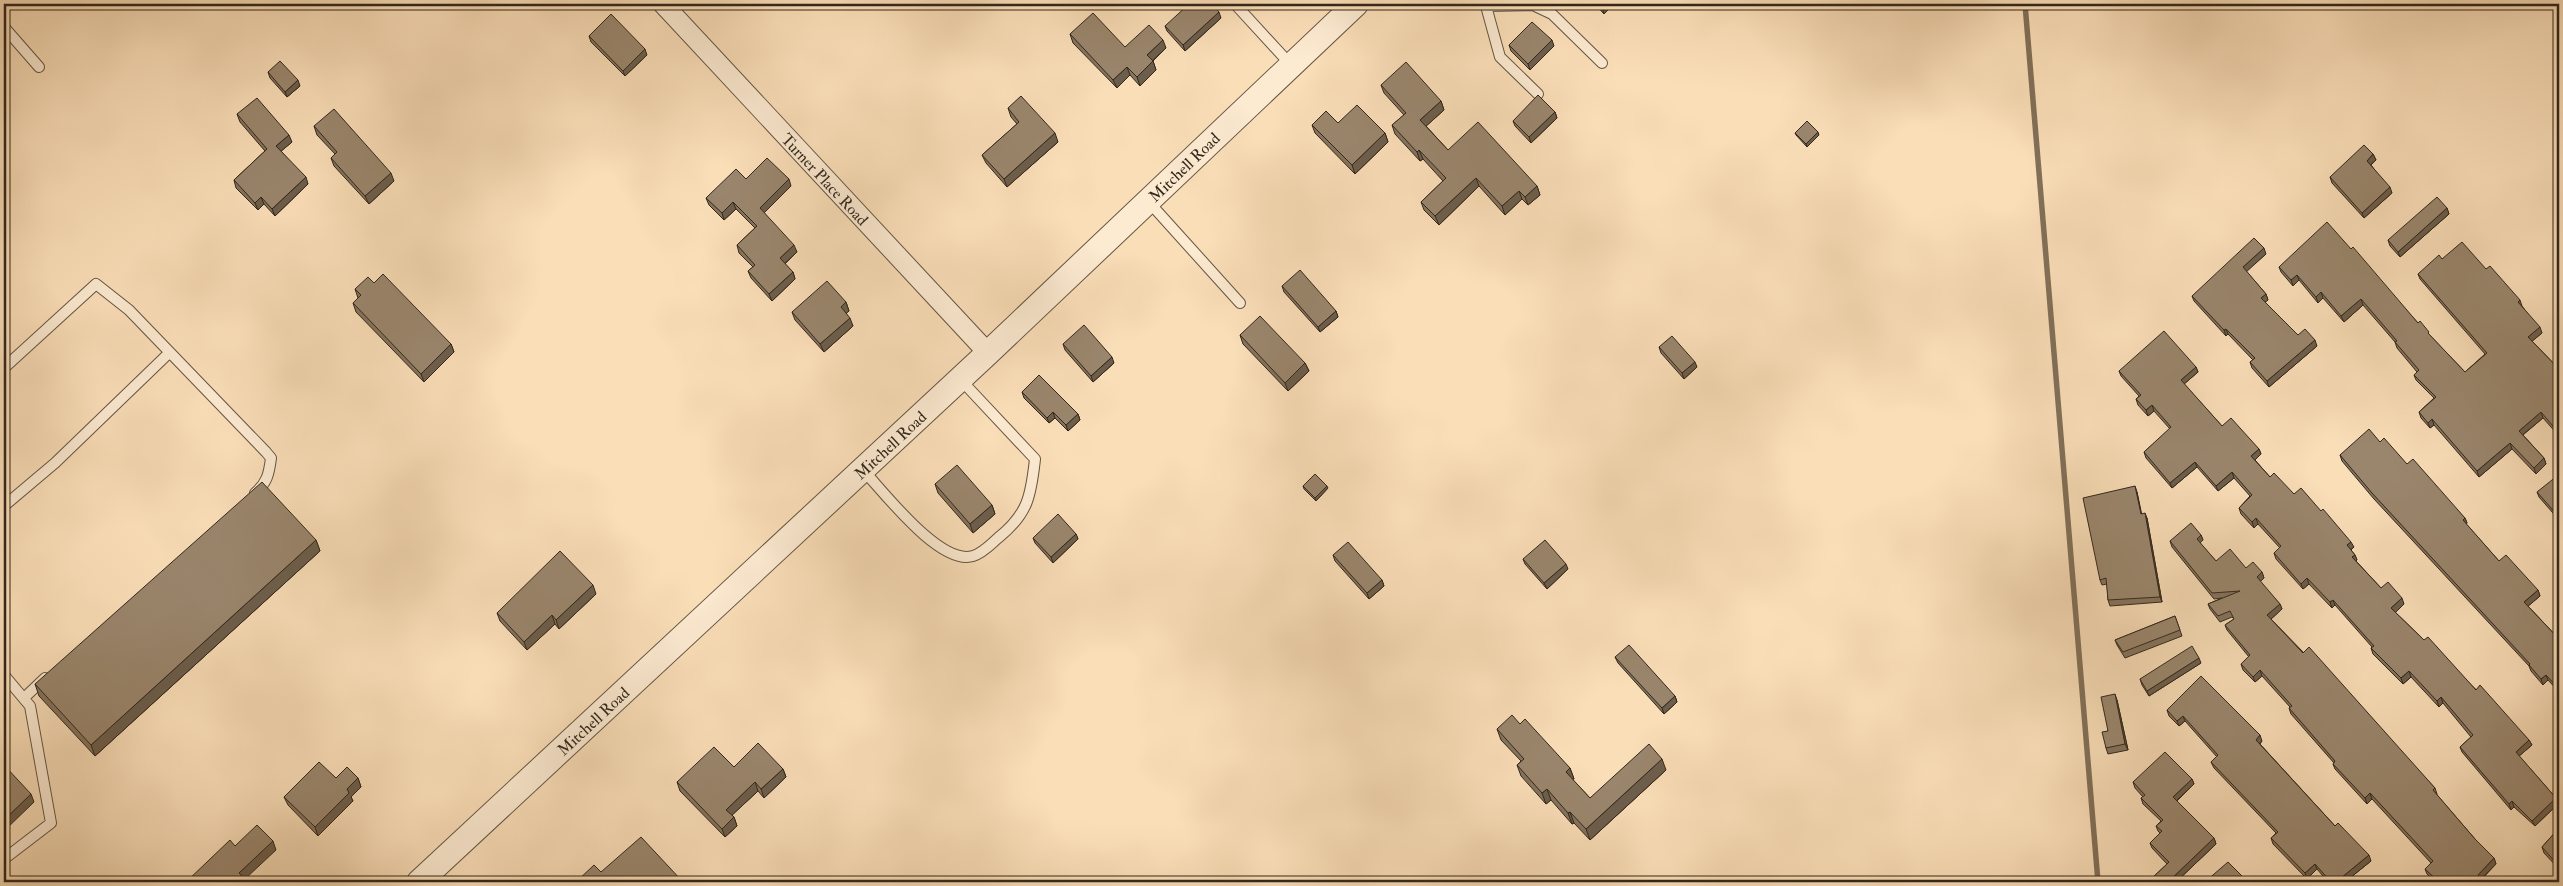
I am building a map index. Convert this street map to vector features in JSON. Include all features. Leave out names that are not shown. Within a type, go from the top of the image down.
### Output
[{"type":"street","name":"Turner Place Road","points":[[662,4],[988,354]]},
{"type":"street","name":"Mitchell Road","points":[[419,882],[988,354],[1356,4]]},
{"type":"lane","points":[[1235,4],[1291,65]]},
{"type":"lane","points":[[1538,94],[1500,57],[1484,5],[1532,5],[1552,14],[1602,63]]},
{"type":"lane","points":[[4,27],[39,68]]},
{"type":"lane","points":[[1148,202],[1240,303]]},
{"type":"lane","points":[[4,368],[96,284],[129,310],[271,458],[265,484],[244,502]]},
{"type":"lane","points":[[4,506],[55,462],[169,353]]},
{"type":"lane","points":[[863,470],[926,537],[954,555],[972,556],[1012,527],[1025,510],[1031,494],[1036,459],[960,379]]},
{"type":"lane","points":[[24,698],[51,674]]},
{"type":"lane","points":[[4,675],[30,706],[51,823],[4,860]]},
{"type":"building","points":[[1189,4],[1212,4],[1219,12],[1183,45],[1165,26]]},
{"type":"building","points":[[1598,4],[1606,4],[1602,8]]},
{"type":"building","points":[[1093,13],[1125,47],[1149,25],[1163,40],[1147,55],[1153,61],[1137,77],[1127,67],[1113,80],[1070,34]]},
{"type":"building","points":[[611,14],[645,49],[623,71],[589,36]]},
{"type":"building","points":[[1532,22],[1552,40],[1528,64],[1509,45]]},
{"type":"building","points":[[280,61],[298,80],[285,92],[268,72]]},
{"type":"building","points":[[1406,62],[1441,101],[1420,120],[1448,150],[1478,122],[1537,186],[1525,197],[1519,191],[1502,206],[1476,178],[1435,216],[1421,202],[1446,178],[1419,150],[1417,152],[1392,125],[1406,113],[1381,85]]},
{"type":"building","points":[[1538,95],[1555,112],[1529,137],[1513,121]]},
{"type":"building","points":[[1021,96],[1055,133],[1004,179],[982,155],[1019,122],[1008,108]]},
{"type":"building","points":[[257,98],[289,135],[276,146],[306,177],[272,209],[261,197],[255,203],[234,180],[267,149],[237,114]]},
{"type":"building","points":[[1357,105],[1385,133],[1352,165],[1312,125],[1326,111],[1338,123]]},
{"type":"building","points":[[334,109],[391,173],[365,196],[331,158],[337,152],[314,126]]},
{"type":"building","points":[[1807,121],[1818,132],[1806,144],[1795,133]]},
{"type":"building","points":[[2364,145],[2373,154],[2367,161],[2390,187],[2362,213],[2330,177]]},
{"type":"building","points":[[767,158],[789,179],[760,208],[794,245],[780,258],[793,272],[769,294],[748,271],[755,265],[737,245],[757,226],[733,202],[722,213],[706,198],[736,169],[746,179]]},
{"type":"building","points":[[2437,197],[2447,208],[2398,252],[2388,240]]},
{"type":"building","points":[[2327,222],[2351,249],[2353,247],[2418,323],[2420,321],[2428,333],[2465,372],[2487,353],[2418,274],[2439,255],[2442,259],[2462,242],[2486,269],[2490,266],[2520,300],[2518,302],[2540,327],[2528,337],[2559,369],[2559,433],[2541,412],[2519,431],[2544,458],[2534,468],[2510,443],[2477,471],[2432,419],[2428,423],[2419,412],[2436,397],[2414,375],[2419,370],[2361,299],[2341,316],[2321,292],[2316,297],[2297,275],[2291,280],[2279,267]]},
{"type":"building","points":[[2254,238],[2264,248],[2243,267],[2266,294],[2261,298],[2298,335],[2305,329],[2315,340],[2267,381],[2250,362],[2255,358],[2226,329],[2224,330],[2192,296]]},
{"type":"building","points":[[1300,270],[1336,311],[1318,327],[1282,286]]},
{"type":"building","points":[[383,274],[451,344],[421,374],[353,303],[361,295],[355,289],[368,277],[374,283]]},
{"type":"building","points":[[827,281],[846,302],[841,307],[850,318],[820,344],[792,312]]},
{"type":"building","points":[[1260,316],[1305,363],[1285,383],[1240,335]]},
{"type":"building","points":[[1084,325],[1112,357],[1091,376],[1063,344]]},
{"type":"building","points":[[2164,331],[2196,367],[2181,380],[2222,426],[2231,418],[2259,449],[2251,456],[2270,477],[2274,473],[2294,494],[2301,488],[2321,511],[2323,509],[2351,542],[2347,545],[2355,555],[2352,557],[2381,588],[2388,582],[2402,598],[2391,608],[2424,640],[2428,637],[2476,690],[2480,685],[2529,740],[2516,752],[2556,798],[2532,821],[2512,801],[2509,804],[2460,747],[2473,735],[2441,697],[2437,701],[2409,671],[2401,678],[2371,648],[2374,646],[2333,600],[2330,602],[2307,578],[2301,584],[2274,553],[2281,546],[2256,518],[2252,522],[2239,508],[2252,495],[2232,472],[2216,486],[2195,462],[2170,483],[2144,452],[2171,427],[2152,405],[2146,410],[2136,399],[2141,395],[2119,371]]},
{"type":"building","points":[[1672,336],[1695,362],[1682,373],[1659,347]]},
{"type":"building","points":[[1039,375],[1078,414],[1066,425],[1053,412],[1047,418],[1022,392]]},
{"type":"building","points":[[2369,429],[2380,442],[2384,438],[2407,464],[2413,459],[2465,518],[2463,520],[2499,561],[2506,555],[2538,590],[2524,602],[2559,639],[2559,689],[2546,675],[2541,679],[2530,664],[2372,493],[2340,455]]},
{"type":"building","points":[[957,465],[992,505],[970,524],[935,484]]},
{"type":"building","points":[[1315,474],[1327,486],[1315,498],[1303,486]]},
{"type":"building","points":[[2557,476],[2559,479],[2559,517],[2537,492]]},
{"type":"building","points":[[262,482],[316,540],[91,745],[35,684]]},
{"type":"building","points":[[2135,486],[2141,514],[2145,513],[2160,597],[2108,600],[2106,578],[2100,580],[2083,498]]},
{"type":"building","points":[[1058,514],[1076,534],[1051,557],[1033,538]]},
{"type":"building","points":[[2191,523],[2201,535],[2197,539],[2216,561],[2230,549],[2246,568],[2253,562],[2262,572],[2257,577],[2280,604],[2267,615],[2303,653],[2309,647],[2435,788],[2433,790],[2494,858],[2478,875],[2484,882],[2439,882],[2425,869],[2433,861],[2370,793],[2365,798],[2333,764],[2335,761],[2289,708],[2292,706],[2260,670],[2253,677],[2241,664],[2250,655],[2225,625],[2234,619],[2230,611],[2218,616],[2208,604],[2240,591],[2212,593],[2170,541]]},
{"type":"building","points":[[1545,540],[1566,564],[1544,583],[1523,559]]},
{"type":"building","points":[[1348,542],[1382,580],[1367,593],[1333,555]]},
{"type":"building","points":[[560,551],[593,585],[556,620],[552,615],[524,642],[497,613]]},
{"type":"building","points":[[2175,616],[2180,630],[2123,652],[2115,640]]},
{"type":"building","points":[[1629,645],[1675,696],[1662,708],[1615,657]]},
{"type":"building","points":[[2192,646],[2199,658],[2147,691],[2140,679]]},
{"type":"building","points":[[2201,676],[2260,735],[2256,740],[2335,826],[2338,823],[2369,855],[2336,882],[2331,882],[2315,864],[2305,873],[2271,838],[2278,832],[2211,762],[2218,755],[2183,716],[2177,721],[2167,710]]},
{"type":"building","points":[[2115,694],[2125,744],[2106,748],[2102,732],[2108,731],[2101,697]]},
{"type":"building","points":[[1512,715],[1520,724],[1525,719],[1570,768],[1566,772],[1590,798],[1649,744],[1662,759],[1586,829],[1570,812],[1568,813],[1547,789],[1542,793],[1517,765],[1524,759],[1497,729]]},
{"type":"building","points":[[758,743],[783,769],[761,789],[755,782],[726,810],[734,817],[722,829],[677,782],[714,747],[734,767]]},
{"type":"building","points":[[2165,752],[2192,779],[2173,797],[2214,838],[2168,882],[2148,882],[2169,862],[2150,843],[2162,831],[2156,826],[2163,820],[2141,798],[2145,795],[2133,782]]},
{"type":"building","points":[[319,762],[336,778],[347,767],[358,778],[347,789],[349,793],[315,827],[284,797]]},
{"type":"building","points":[[4,765],[31,794],[4,820]]},
{"type":"building","points":[[257,825],[273,841],[239,873],[245,879],[242,882],[186,882],[230,840],[235,846]]},
{"type":"building","points":[[2559,828],[2559,866],[2542,847]]},
{"type":"building","points":[[641,837],[683,882],[576,882],[594,865],[601,872]]},
{"type":"building","points":[[2228,862],[2248,882],[2206,881]]},
{"type":"building","points":[[2517,876],[2524,882],[2511,882]]},
{"type":"waterway","points":[[2025,4],[2098,882]]}]
